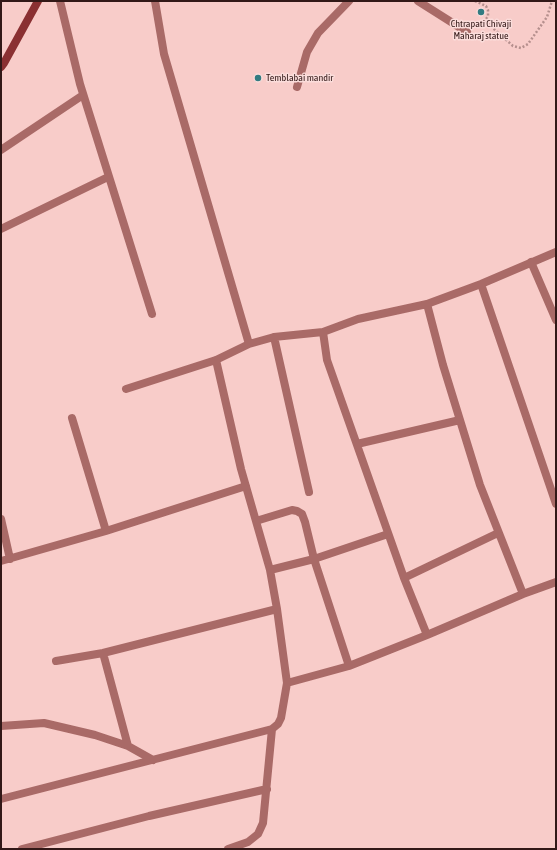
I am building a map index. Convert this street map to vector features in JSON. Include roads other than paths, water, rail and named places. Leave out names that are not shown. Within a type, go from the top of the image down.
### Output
[{"type":"main road","points":[[1,67],[38,1]]},
{"type":"street","points":[[60,1],[83,95],[152,314]]},
{"type":"street","points":[[155,1],[164,54],[249,344]]},
{"type":"street","points":[[297,87],[307,52],[318,33],[349,1]]},
{"type":"street","points":[[418,1],[467,32]]},
{"type":"street","points":[[1,150],[83,95]]},
{"type":"street","points":[[1,229],[108,177]]},
{"type":"street","points":[[126,389],[216,360],[249,344],[274,337],[323,332],[358,319],[427,304],[481,284],[556,252]]},
{"type":"street","points":[[531,262],[556,320]]},
{"type":"street","points":[[481,284],[556,504]]},
{"type":"street","points":[[427,304],[443,365],[480,485],[522,594]]},
{"type":"street","points":[[323,332],[327,360],[388,534],[427,635]]},
{"type":"street","points":[[274,337],[309,492]]},
{"type":"street","points":[[1,799],[272,729],[278,724],[281,718],[287,683],[270,570],[246,486],[216,360]]},
{"type":"street","points":[[72,418],[106,531]]},
{"type":"street","points":[[357,444],[460,420]]},
{"type":"street","points":[[1,561],[106,531],[246,486]]},
{"type":"street","points":[[256,521],[292,510],[302,514],[314,559],[349,666]]},
{"type":"street","points":[[1,519],[10,559]]},
{"type":"street","points":[[404,578],[498,533]]},
{"type":"street","points":[[270,570],[314,559],[388,534]]},
{"type":"street","points":[[287,683],[349,666],[427,635],[522,594],[556,582]]},
{"type":"street","points":[[56,661],[103,653],[277,609]]},
{"type":"street","points":[[103,653],[128,746]]},
{"type":"street","points":[[1,726],[44,723],[95,735],[128,746],[153,760]]},
{"type":"street","points":[[228,849],[248,842],[258,834],[263,823],[272,729]]},
{"type":"street","points":[[22,849],[149,816],[266,789]]},
{"type":"place","name":"Chtrapati Chivaji Maharaj statue","points":[[481,12]]},
{"type":"place","name":"Temblabai mandir","points":[[258,78]]}]
